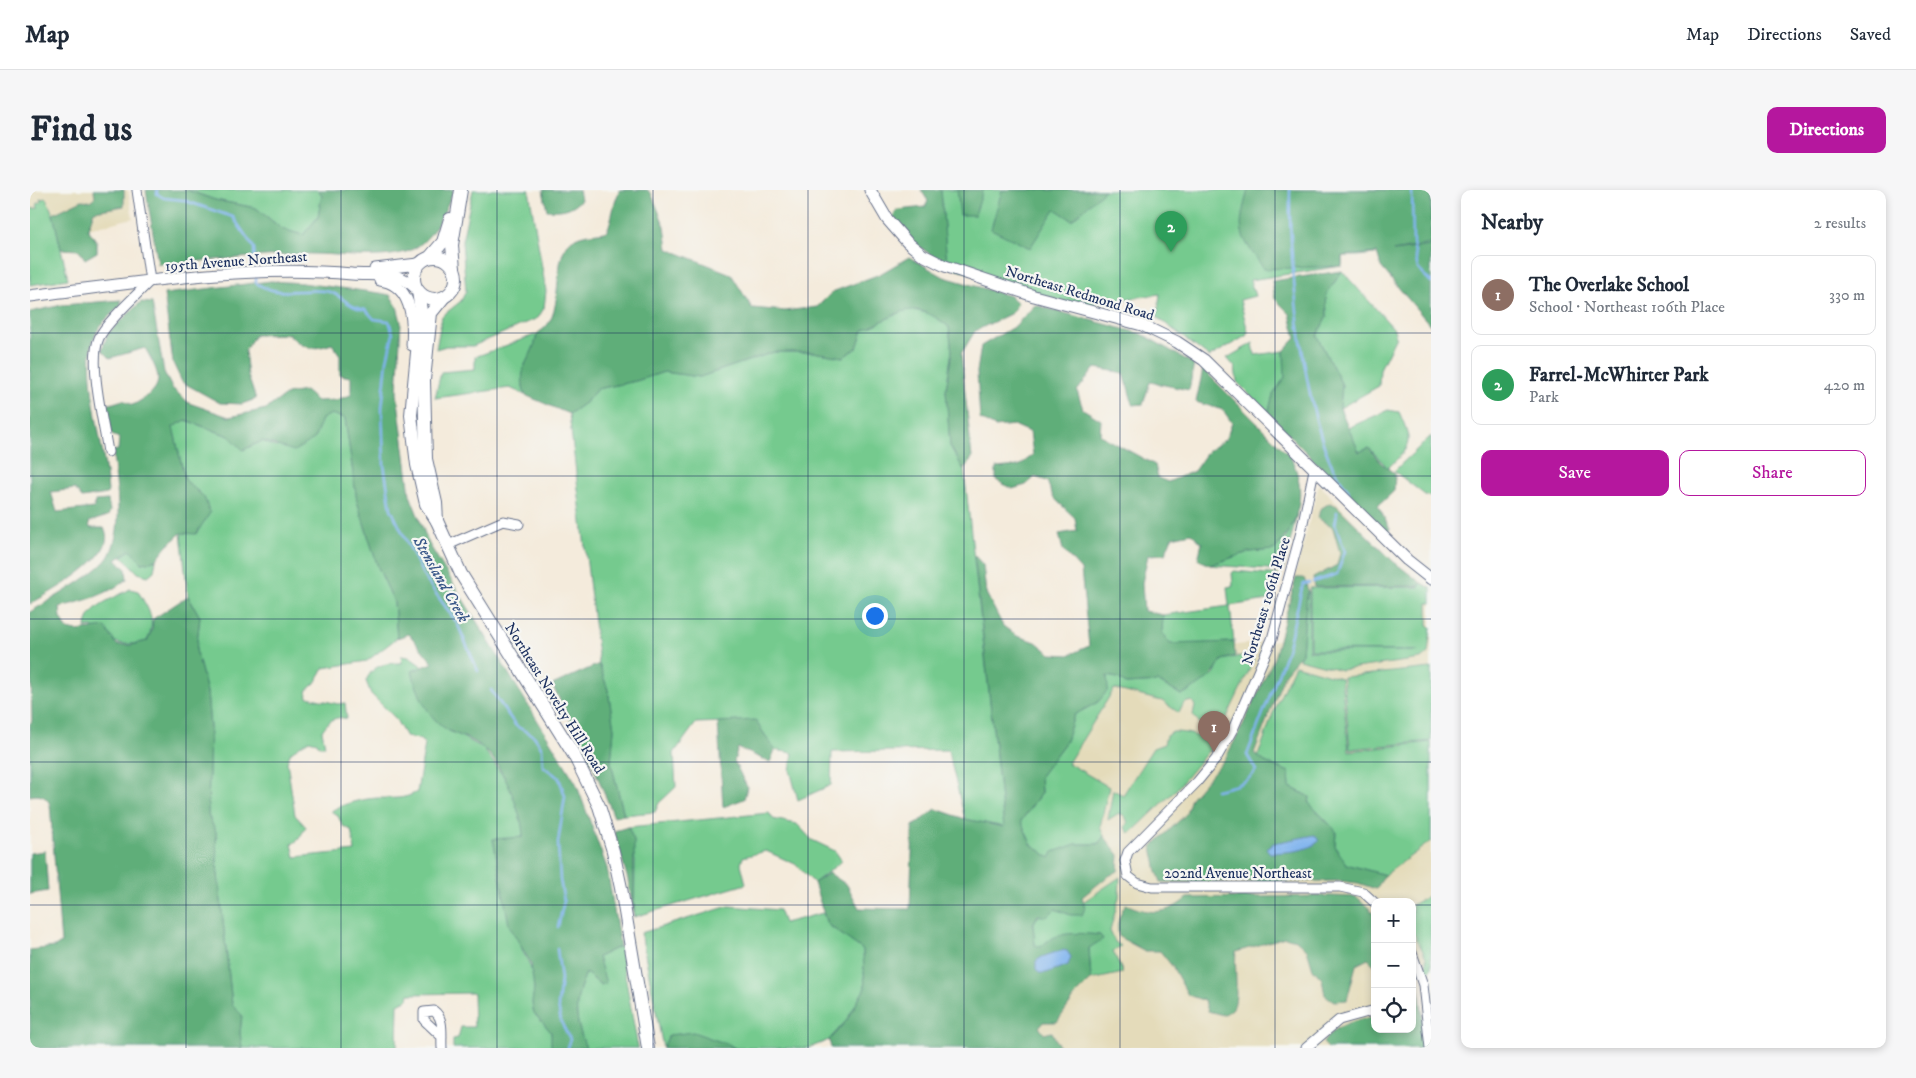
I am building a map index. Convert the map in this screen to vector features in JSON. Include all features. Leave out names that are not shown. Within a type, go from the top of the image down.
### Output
[{"type":"main road","points":[[460,190],[452,245],[456,282],[444,297],[432,299],[418,290],[413,277],[418,264],[430,257],[442,242],[460,190]]},
{"type":"main road","points":[[430,257],[444,258],[454,269]]},
{"type":"main road","name":"Northeast Novelty Hill Road","points":[[418,290],[421,311],[412,400],[417,465],[426,504],[438,521],[461,574],[574,755],[599,806],[613,852],[621,888],[648,1048]]},
{"type":"main road","name":"Northeast Novelty Hill Road","points":[[438,521],[426,459],[424,380],[431,313],[444,297]]},
{"type":"street","points":[[137,190],[150,282]]},
{"type":"street","name":"Northeast Redmond Road","points":[[870,190],[887,219],[907,242],[923,255],[945,266],[1034,296],[1125,319],[1177,342],[1224,378],[1314,470],[1407,560],[1431,579]]},
{"type":"street","points":[[324,271],[399,268],[418,264]]},
{"type":"street","name":"195th Avenue Northeast","points":[[30,296],[272,270],[324,271]]},
{"type":"street","points":[[324,271],[398,277],[410,283],[418,290]]},
{"type":"street","points":[[324,271],[348,277],[388,281],[404,294],[413,326],[410,374],[412,400]]},
{"type":"street","name":"195th Avenue Northeast","points":[[108,452],[97,381],[95,353],[98,338],[107,326],[150,282]]},
{"type":"street","name":"Northeast 106th Place","points":[[1128,876],[1125,861],[1128,852],[1216,759],[1238,719],[1272,638],[1301,532],[1314,470]]},
{"type":"street","points":[[448,545],[503,521],[519,524]]},
{"type":"street","name":"202nd Avenue Northeast","points":[[1128,876],[1137,883],[1152,887],[1351,888],[1363,892],[1371,899]]},
{"type":"street","points":[[1416,964],[1421,977],[1430,1048]]},
{"type":"street","points":[[1416,981],[1421,977]]},
{"type":"street","points":[[1306,1048],[1339,1020],[1371,1011]]},
{"type":"street","points":[[442,1037],[442,1048]]},
{"type":"shaded area","points":[[30,190],[128,190],[133,218],[58,236],[30,220]]},
{"type":"shaded area","points":[[1319,484],[1394,564],[1431,587],[1431,960],[1416,962],[1416,898],[1371,898],[1371,1033],[1383,1033],[1412,1048],[1028,1048],[1021,996],[989,676],[1278,640]]},
{"type":"green space","points":[[94,190],[124,190],[124,206],[94,211],[88,229],[97,242],[97,252],[85,259],[79,250],[61,249],[53,214],[82,200],[90,201],[95,197]]},
{"type":"green space","points":[[146,190],[187,190],[215,200],[256,208],[282,229],[303,235],[318,217],[322,195],[318,190],[454,190],[430,235],[415,248],[406,252],[381,256],[285,255],[158,264]]},
{"type":"green space","points":[[187,190],[318,190],[322,195],[318,217],[303,235],[282,229],[256,208],[215,200]]},
{"type":"green space","points":[[473,190],[529,190],[546,291],[544,308],[538,318],[473,346],[446,346],[436,349],[442,316],[461,301],[466,291],[462,241]]},
{"type":"green space","points":[[543,190],[579,190],[581,200],[565,209],[547,210]]},
{"type":"green space","points":[[620,190],[647,190],[651,193],[665,227],[668,249],[731,274],[752,308],[785,311],[817,307],[832,292],[880,274],[909,257],[944,277],[1010,296],[1018,303],[1012,313],[975,331],[961,354],[972,458],[964,470],[950,446],[946,390],[952,351],[949,327],[925,312],[915,310],[897,314],[863,330],[857,348],[843,357],[813,352],[774,352],[700,377],[664,372],[636,381],[597,389],[586,402],[569,414],[525,395],[523,384],[524,368],[537,334],[547,325],[553,315],[559,269],[565,248],[579,236],[607,231]]},
{"type":"green space","points":[[921,190],[941,190],[947,263],[916,244],[893,216],[898,210],[925,207],[928,201]]},
{"type":"green space","points":[[941,190],[1431,190],[1431,247],[1358,256],[1342,256],[1342,266],[1250,280],[1255,296],[1240,300],[1248,332],[1246,336],[1209,357],[1157,317],[1160,294],[1077,306],[947,266]]},
{"type":"green space","points":[[957,190],[983,190],[975,215],[960,215]]},
{"type":"green space","points":[[1002,190],[1105,190],[1072,220],[1055,209],[1030,248],[991,229]]},
{"type":"green space","points":[[1248,190],[1431,190],[1431,244],[1393,251],[1431,246],[1431,326],[1381,267],[1377,253],[1342,256],[1342,266],[1264,269],[1249,248],[1242,232],[1242,216]]},
{"type":"green space","points":[[46,198],[53,214],[68,279],[30,285],[30,209],[38,208],[37,203],[41,202],[40,199]]},
{"type":"green space","points":[[1342,271],[1394,329],[1396,337],[1380,369],[1379,386],[1340,408],[1342,385],[1317,336],[1327,316],[1326,295]]},
{"type":"green space","points":[[1342,271],[1326,295],[1327,316],[1317,336],[1342,385],[1340,408],[1359,452],[1369,448],[1381,463],[1395,474],[1394,491],[1378,506],[1390,529],[1385,534],[1268,413],[1273,395],[1285,377],[1284,351],[1296,338],[1290,314],[1275,299],[1272,281]]},
{"type":"green space","points":[[271,281],[380,293],[390,295],[397,306],[401,322],[397,393],[410,495],[429,544],[576,783],[607,868],[620,946],[598,957],[606,983],[601,985],[586,973],[582,983],[577,1002],[577,1019],[586,1048],[551,1048],[551,1032],[534,1013],[531,964],[509,925],[493,839],[523,837],[515,803],[504,777],[490,755],[476,743],[441,726],[424,705],[412,671],[433,663],[409,634],[397,638],[394,602],[378,567],[357,501],[345,418],[331,414],[322,419],[314,439],[294,451],[262,441],[243,450],[229,436],[186,420],[173,427],[185,480],[204,497],[210,513],[196,534],[181,533],[156,560],[142,563],[130,550],[116,560],[126,569],[127,579],[120,585],[95,597],[60,607],[61,618],[67,629],[77,631],[105,627],[117,645],[131,645],[147,641],[152,630],[153,619],[188,596],[200,617],[196,650],[207,692],[210,728],[208,815],[216,832],[217,865],[232,1005],[242,1015],[240,1033],[242,1048],[30,1048],[30,950],[55,947],[61,943],[50,804],[42,796],[30,796],[30,724],[32,721],[30,612],[86,577],[97,569],[110,554],[115,542],[117,529],[118,503],[113,451],[118,450],[119,438],[112,435],[107,405],[123,400],[133,405],[151,393],[158,381],[155,367],[145,348],[110,358],[102,350],[108,333],[141,302],[152,303],[164,372],[172,388],[189,403],[229,417],[266,409],[287,394],[305,391],[317,401],[336,400],[351,395],[351,377],[340,375],[340,355],[332,344],[318,348],[308,347],[299,343],[288,334],[255,335],[245,350],[248,376],[256,399],[242,404],[220,403],[182,382],[173,363],[164,294]]},
{"type":"green space","points":[[121,300],[121,306],[108,317],[98,330],[93,341],[91,356],[93,394],[106,474],[107,494],[82,498],[75,489],[51,492],[57,512],[94,508],[95,501],[108,500],[110,511],[108,516],[89,522],[90,528],[104,528],[106,539],[102,550],[93,561],[66,583],[30,604],[30,312],[62,305]]},
{"type":"green space","points":[[1035,305],[1142,334],[1194,364],[1189,390],[1150,382],[1143,404],[1133,405],[1124,373],[1095,368],[1077,391],[1083,409],[1101,420],[1100,435],[1155,465],[1158,478],[1168,482],[1194,471],[1208,451],[1226,439],[1232,423],[1223,410],[1196,402],[1203,369],[1290,456],[1296,468],[1300,493],[1295,518],[1283,540],[1274,550],[1249,552],[1210,565],[1198,559],[1202,543],[1191,533],[1172,537],[1165,554],[1148,555],[1142,583],[1144,611],[1163,615],[1162,633],[1170,644],[1234,642],[1235,656],[1222,660],[1205,681],[1181,695],[1159,682],[1126,684],[1118,678],[1107,676],[1108,690],[1098,702],[1074,715],[1066,741],[1040,776],[1041,793],[1021,821],[1031,844],[1050,858],[1053,852],[1076,844],[1098,844],[1104,836],[1119,855],[1118,871],[1107,877],[1082,897],[1085,908],[1082,915],[1071,915],[1055,909],[1047,917],[1038,915],[1033,924],[1035,945],[1041,947],[1054,938],[1068,934],[1100,935],[1103,939],[1089,948],[1091,980],[1076,995],[1057,1022],[1043,1022],[1039,1027],[1044,1034],[1052,1032],[1060,1048],[831,1048],[829,1040],[847,1020],[865,988],[863,950],[827,924],[814,883],[829,873],[847,885],[859,908],[910,909],[913,826],[936,809],[965,819],[1004,827],[974,555],[983,565],[986,593],[1003,626],[1017,636],[1036,642],[1051,654],[1069,655],[1089,646],[1081,570],[1063,550],[1059,534],[1077,531],[1075,518],[1053,497],[1047,481],[1035,477],[1026,485],[1012,489],[996,480],[996,468],[1019,466],[1033,455],[1030,432],[1014,425],[995,427],[980,419],[977,372],[981,346],[1015,326]]},
{"type":"green space","points":[[908,309],[932,314],[949,327],[952,351],[946,390],[950,446],[964,470],[1004,827],[965,819],[948,750],[832,752],[831,785],[798,800],[790,770],[793,753],[775,750],[755,721],[696,723],[674,753],[676,787],[659,803],[655,812],[624,815],[611,763],[614,729],[608,690],[599,664],[569,414],[586,402],[597,389],[636,381],[664,372],[700,377],[774,352],[813,352],[843,357],[857,348],[863,330]]},
{"type":"green space","points":[[537,334],[524,368],[523,384],[525,395],[510,388],[435,398],[441,372],[475,369],[475,357]]},
{"type":"green space","points":[[1253,343],[1255,355],[1284,351],[1285,377],[1273,395],[1268,413],[1237,382],[1235,367],[1227,358]]},
{"type":"green space","points":[[1388,410],[1399,412],[1407,431],[1408,443],[1402,454],[1388,468],[1369,448],[1359,452],[1348,428]]},
{"type":"green space","points":[[331,414],[345,418],[357,501],[378,567],[394,602],[397,638],[367,661],[324,668],[315,683],[306,691],[308,697],[338,704],[345,703],[347,719],[336,718],[324,727],[322,731],[325,746],[319,746],[317,742],[309,740],[291,752],[287,762],[295,815],[306,827],[298,840],[292,844],[295,857],[355,851],[351,830],[343,826],[338,816],[331,811],[359,800],[402,797],[417,792],[425,744],[419,739],[406,737],[395,718],[371,694],[366,681],[376,668],[385,664],[402,663],[401,656],[409,657],[423,667],[412,671],[447,729],[483,748],[509,784],[523,826],[523,837],[493,840],[523,952],[530,965],[534,984],[533,1009],[551,1034],[551,1048],[453,1048],[453,1039],[458,1038],[461,1027],[474,1027],[473,993],[409,994],[408,999],[398,1004],[397,1048],[242,1048],[240,1033],[242,1015],[232,1005],[217,865],[216,832],[208,815],[210,728],[207,692],[196,650],[200,617],[188,596],[181,533],[204,497],[185,480],[173,427],[185,420],[229,436],[243,450],[262,441],[276,447],[313,439],[322,419]]},
{"type":"green space","points":[[1431,436],[1431,497],[1425,495],[1394,471]]},
{"type":"green space","points":[[1330,503],[1337,506],[1394,562],[1421,583],[1420,586],[1315,587],[1313,578],[1337,565],[1340,553],[1333,528],[1318,518],[1320,509]]},
{"type":"green space","points":[[1297,514],[1283,570],[1210,565],[1249,552],[1274,550],[1286,538]]},
{"type":"green space","points":[[130,550],[142,563],[156,560],[154,571],[148,576],[138,573],[122,556]]},
{"type":"green space","points":[[1234,571],[1281,575],[1274,599],[1230,606],[1234,642],[1170,645],[1162,633],[1163,615],[1229,606],[1227,587],[1233,586],[1232,573]]},
{"type":"green space","points":[[1296,578],[1304,578],[1309,593],[1307,593],[1302,653],[1285,673],[1254,753],[1265,762],[1289,772],[1290,787],[1310,797],[1309,803],[1336,831],[1335,846],[1346,864],[1385,875],[1376,889],[1358,883],[1340,881],[1161,882],[1152,847],[1186,814],[1191,798],[1225,759],[1274,658]]},
{"type":"green space","points":[[1421,583],[1431,588],[1431,603],[1428,603],[1428,626],[1431,627],[1428,653],[1421,659],[1341,670],[1299,659],[1302,653],[1307,593],[1309,593],[1309,651],[1418,651],[1310,650],[1310,588],[1419,587]]},
{"type":"green space","points":[[130,589],[138,591],[150,615],[151,627],[147,641],[130,644],[117,643],[92,627],[86,628],[87,620],[96,608]]},
{"type":"green space","points":[[1246,655],[1254,660],[1219,734],[1201,725],[1193,715],[1195,706],[1192,701],[1184,703],[1179,713],[1162,701],[1114,689],[1068,763],[1109,787],[1100,827],[1104,836],[1098,844],[1076,844],[1050,858],[1031,844],[1021,821],[1041,793],[1040,776],[1066,741],[1074,715],[1098,702],[1106,676],[1118,678],[1126,684],[1159,682],[1181,695],[1214,674],[1222,660]]},
{"type":"green space","points":[[599,664],[608,690],[614,729],[611,763],[624,815],[614,817],[592,763],[552,685]]},
{"type":"green space","points":[[1295,665],[1341,678],[1349,751],[1431,742],[1431,841],[1385,875],[1346,864],[1335,846],[1336,831],[1309,803],[1310,797],[1290,787],[1289,772],[1265,762],[1258,756],[1276,705]]},
{"type":"green space","points":[[1431,668],[1431,741],[1350,749],[1343,677]]},
{"type":"green space","points":[[755,720],[775,750],[770,762],[738,748],[734,761],[747,787],[744,799],[723,807],[718,722]]},
{"type":"green space","points":[[1173,732],[1200,737],[1208,744],[1210,749],[1175,791],[1130,834],[1125,827],[1128,823],[1125,816],[1119,813],[1108,820],[1113,790],[1123,795],[1153,748],[1164,744],[1166,736]]},
{"type":"green space","points":[[769,813],[773,819],[797,824],[812,840],[835,851],[842,861],[814,883],[795,864],[766,851],[743,857],[741,864],[746,884],[634,917],[635,861],[628,827]]},
{"type":"green space","points":[[628,827],[634,840],[634,917],[628,880],[614,831]]},
{"type":"green space","points":[[45,851],[48,891],[30,894],[30,853]]},
{"type":"green space","points":[[1120,877],[1119,897],[1110,931],[1115,942],[1121,946],[1113,951],[1123,973],[1091,980],[1089,948],[1100,935],[1059,935],[1041,947],[1035,945],[1033,930],[1037,918],[1055,909],[1071,915],[1085,908],[1083,902]]},
{"type":"green space","points":[[1431,894],[1431,968],[1426,974],[1426,957],[1416,938],[1416,903]]},
{"type":"green space","points":[[1357,897],[1371,910],[1371,962],[1368,959],[1356,965],[1347,1000],[1334,1001],[1325,995],[1322,979],[1313,969],[1307,949],[1296,940],[1285,937],[1236,952],[1236,997],[1233,1008],[1223,1015],[1208,1011],[1205,1001],[1188,995],[1172,966],[1160,951],[1145,951],[1119,937],[1118,933],[1119,920],[1126,904],[1143,910],[1158,911],[1173,908],[1187,898]]},
{"type":"green space","points":[[729,906],[779,910],[784,923],[823,913],[827,924],[863,950],[865,988],[847,1020],[829,1040],[809,1048],[735,1048],[730,1045],[669,1035],[663,1048],[641,933]]},
{"type":"green space","points":[[620,946],[638,1048],[586,1048],[577,1019],[577,1002],[582,983],[586,973],[601,985],[598,957]]},
{"type":"green space","points":[[1416,989],[1419,990],[1427,1048],[1328,1048],[1323,1043],[1333,1031],[1352,1022],[1371,1017],[1371,1033],[1416,1033]]},
{"type":"green space","points":[[693,1032],[735,1048],[663,1048],[669,1035]]},
{"type":"water","points":[[1315,835],[1319,841],[1303,849],[1270,853],[1266,848],[1274,843]]},
{"type":"water","points":[[1062,950],[1067,951],[1071,957],[1068,965],[1046,973],[1039,973],[1036,969],[1036,961]]},
{"type":"waterway","name":"Stensland Creek","points":[[157,190],[157,194],[164,198],[183,200],[233,217],[254,248],[255,269]]},
{"type":"waterway","points":[[1290,190],[1292,257],[1296,301],[1310,392],[1320,433],[1333,466],[1348,489],[1349,494]]},
{"type":"waterway","points":[[1412,190],[1413,243],[1418,269],[1431,282]]},
{"type":"waterway","name":"Stensland Creek","points":[[256,275],[256,283],[264,288],[290,292],[316,290],[331,292],[353,306],[366,310],[374,319],[389,321],[393,334],[387,360],[382,408],[384,465],[391,509],[424,577],[457,623],[478,671]]},
{"type":"waterway","points":[[1313,582],[1337,574],[1345,551],[1335,525],[1337,512]]},
{"type":"waterway","points":[[1216,790],[1244,782],[1256,770],[1247,755],[1287,651],[1303,584],[1309,583]]},
{"type":"waterway","name":"Stensland Creek","points":[[491,690],[516,726],[534,736],[542,748],[543,766],[559,778],[565,796],[558,843],[560,880],[564,901],[558,927]]},
{"type":"waterway","name":"Stensland Creek","points":[[557,949],[561,979],[558,1005],[561,1022],[570,1039],[568,1048]]},
{"type":"place","name":"Farrel-McWhirter Park","points":[[1171,252]]},
{"type":"place","name":"The Overlake School","points":[[1214,752]]}]
